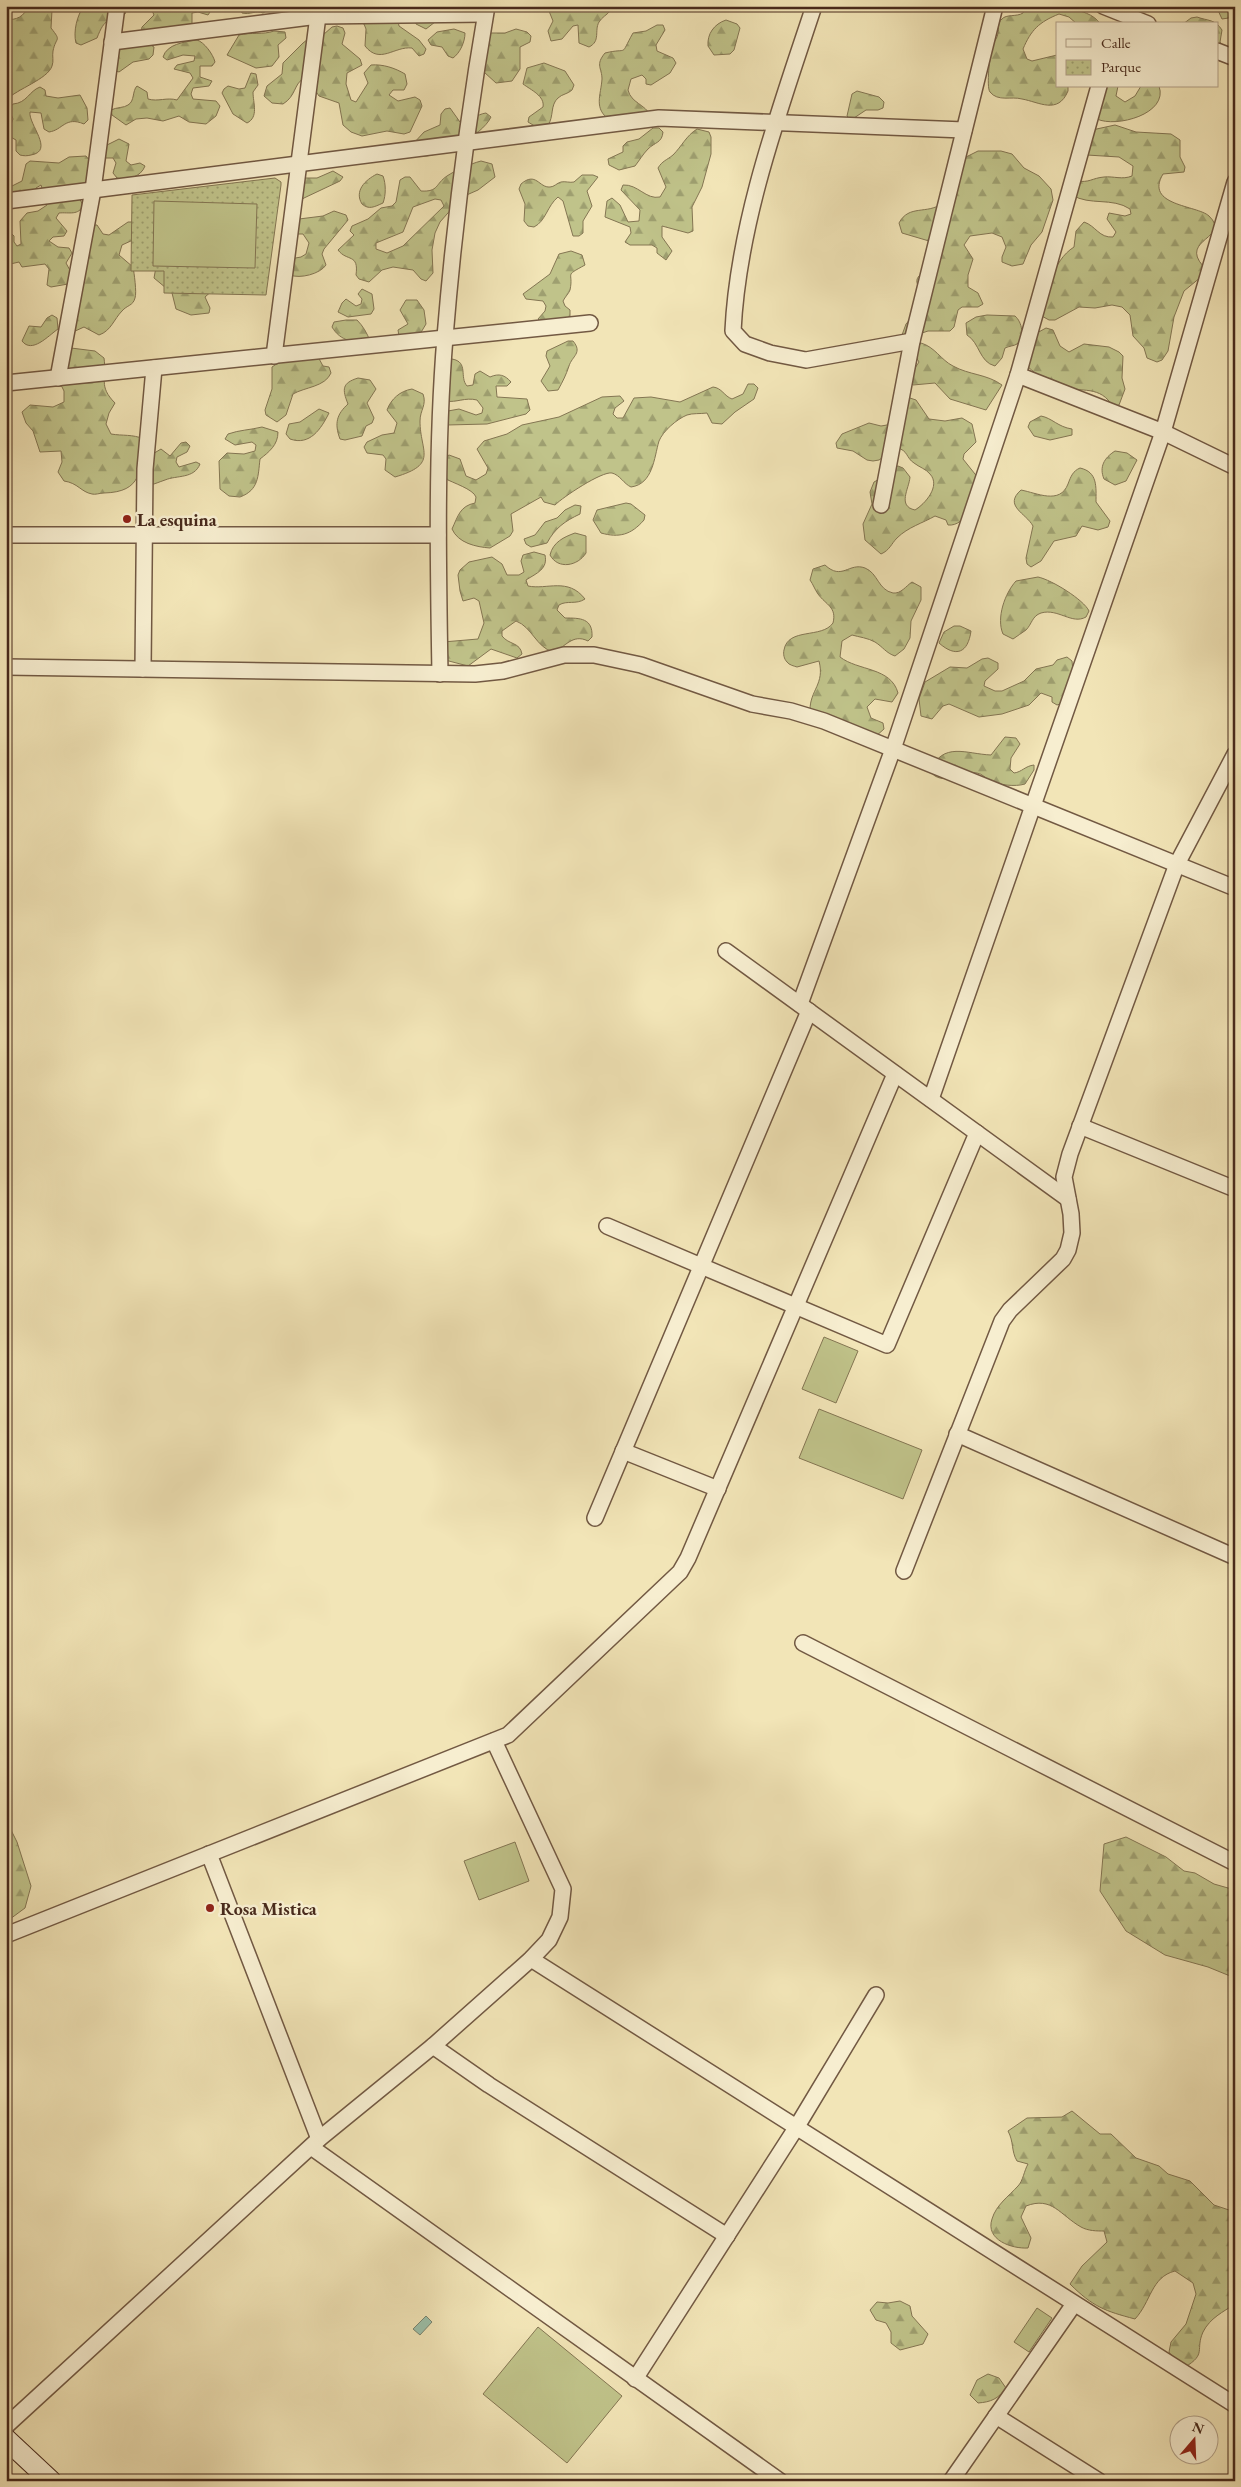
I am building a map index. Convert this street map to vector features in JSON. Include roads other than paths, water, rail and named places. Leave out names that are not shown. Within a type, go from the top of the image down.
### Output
[{"type":"street","points":[[58,378],[93,190],[117,6]]},
{"type":"street","points":[[814,6],[775,123],[740,261],[733,331],[745,344],[770,353],[806,360],[912,341]]},
{"type":"street","points":[[881,505],[912,341],[994,6]]},
{"type":"street","points":[[1103,6],[1142,22]]},
{"type":"street","points":[[112,42],[318,11],[486,10],[464,143],[445,338],[438,535],[440,674]]},
{"type":"street","points":[[274,356],[318,11]]},
{"type":"street","points":[[1218,51],[1235,58]]},
{"type":"street","points":[[595,1518],[701,1266],[805,1007],[1018,375],[1098,88]]},
{"type":"street","points":[[6,201],[660,118],[964,130]]},
{"type":"street","points":[[931,1100],[1163,432],[1235,182]]},
{"type":"street","points":[[6,383],[590,323]]},
{"type":"street","points":[[143,669],[142,536],[145,469],[154,368]]},
{"type":"street","points":[[1018,375],[1163,432],[1235,466]]},
{"type":"street","points":[[6,536],[438,535]]},
{"type":"street","points":[[6,667],[475,674],[503,671],[571,654],[618,658],[752,704],[791,711],[824,721],[1235,888]]},
{"type":"street","points":[[904,1571],[1002,1322],[1010,1310],[1063,1259],[1068,1250],[1072,1233],[1064,1177],[1080,1126],[1177,864],[1235,754]]},
{"type":"street","points":[[726,951],[1068,1199]]},
{"type":"street","points":[[6,1935],[508,1735],[680,1572],[718,1489],[895,1074]]},
{"type":"street","points":[[1080,1126],[1235,1189]]},
{"type":"street","points":[[607,1226],[887,1345],[977,1133]]},
{"type":"street","points":[[957,1434],[1235,1557]]},
{"type":"street","points":[[623,1451],[718,1489]]},
{"type":"street","points":[[804,1643],[1235,1863]]},
{"type":"street","points":[[6,2426],[315,2143],[433,2046],[531,1960],[549,1940],[556,1927],[563,1902],[563,1889],[494,1741]]},
{"type":"street","points":[[209,1854],[315,2143],[635,2379],[780,2481]]},
{"type":"street","points":[[531,1960],[1235,2405]]},
{"type":"street","points":[[635,2379],[796,2128],[876,1995]]},
{"type":"street","points":[[433,2046],[489,2085],[727,2236]]},
{"type":"street","points":[[951,2481],[1074,2304]]},
{"type":"street","points":[[996,2416],[1099,2481]]},
{"type":"street","points":[[6,2439],[51,2481]]},
{"type":"place","name":"La esquina","points":[[127,519]]},
{"type":"place","name":"Rosa Mistica","points":[[210,1908]]}]
